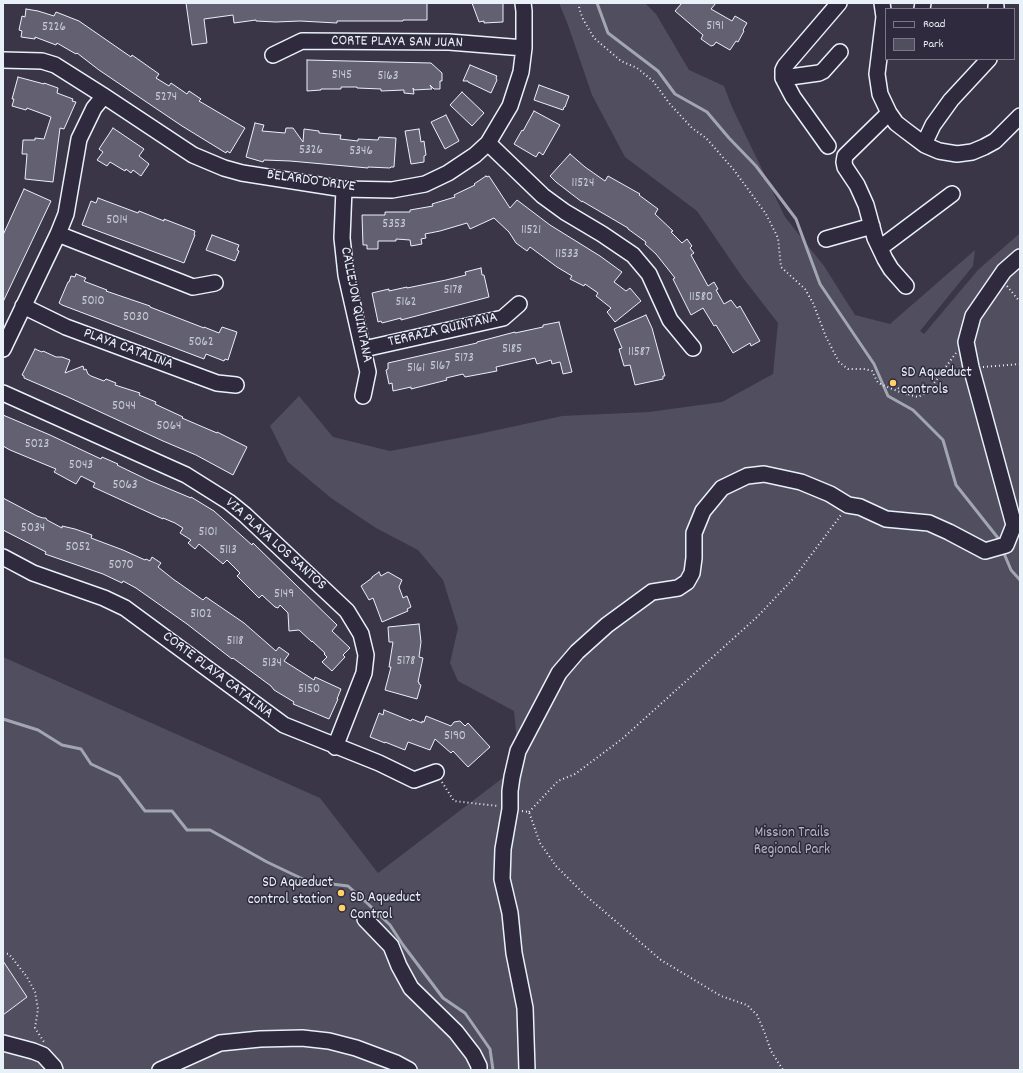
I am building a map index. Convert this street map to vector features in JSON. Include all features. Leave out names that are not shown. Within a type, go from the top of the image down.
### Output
[{"type":"street","name":"BELARDO DRIVE","points":[[3,60],[42,61],[55,65],[193,155],[224,168],[242,173],[344,189],[392,190],[426,184],[448,173],[475,155],[488,143],[510,106],[521,72],[524,48],[523,3]]},
{"type":"street","points":[[828,146],[793,97],[782,78],[785,66],[839,3]]},
{"type":"street","points":[[882,3],[884,17],[883,50],[877,74],[880,94],[889,113],[896,123],[924,144],[939,151],[957,154],[972,152],[995,141],[1020,116]]},
{"type":"street","name":"CORTE PLAYA SAN JUAN","points":[[273,55],[302,41],[449,42],[524,48]]},
{"type":"street","points":[[782,78],[823,71],[840,52]]},
{"type":"street","points":[[924,144],[933,125],[950,100],[988,60]]},
{"type":"street","points":[[3,349],[58,234],[66,214],[79,139],[94,108],[104,96]]},
{"type":"street","points":[[889,113],[845,156],[844,159],[845,167],[857,185],[866,205],[880,248],[891,269],[906,286]]},
{"type":"street","points":[[488,143],[543,196],[633,256],[649,274],[670,320],[693,348]]},
{"type":"street","name":"CALLEJON QUINTANA","points":[[344,189],[342,238],[346,275],[368,372],[363,396]]},
{"type":"street","points":[[880,248],[952,194]]},
{"type":"street","points":[[826,239],[872,226]]},
{"type":"street","points":[[58,234],[193,287],[215,283]]},
{"type":"street","points":[[527,1070],[525,1008],[514,953],[510,913],[502,879],[503,849],[510,808],[512,777],[518,751],[559,673],[577,652],[607,625],[652,592],[678,588],[687,582],[692,573],[694,558],[694,533],[703,511],[722,488],[747,476],[764,474],[801,482],[830,494],[848,505],[860,508],[886,519],[929,523],[986,551],[1006,545],[1014,525],[971,367],[966,342],[973,316],[1004,271],[1020,257]]},
{"type":"street","name":"TERRAZA QUINTANA","points":[[364,349],[503,318],[519,304]]},
{"type":"street","name":"PLAYA CATALINA","points":[[23,306],[66,327],[217,383],[236,385]]},
{"type":"street","name":"VIA PLAYA LOS SANTOS","points":[[3,393],[186,475],[229,502],[245,515],[347,611],[361,634],[366,655],[364,673],[335,747]]},
{"type":"street","name":"CORTE PLAYA CATALINA","points":[[3,557],[33,573],[104,598],[125,608],[284,726],[379,763],[414,780],[436,772]]},
{"type":"street","points":[[365,919],[391,946],[399,966],[411,988],[456,1032],[473,1054],[479,1070]]},
{"type":"street","points":[[160,1070],[220,1043],[260,1039],[302,1038],[329,1041],[356,1048],[396,1063],[409,1070]]},
{"type":"street","points":[[3,1043],[43,1055],[55,1070]]},
{"type":"path","points":[[580,3],[579,8],[583,19],[594,38],[621,61],[637,68],[653,82],[669,103],[692,128],[706,138],[734,170],[766,214],[778,238],[781,268],[804,289],[813,303],[826,337],[839,362],[848,369],[865,369],[872,371],[876,376],[878,383],[902,393],[918,397],[924,394],[966,342]]},
{"type":"path","points":[[1004,271],[1006,286],[1020,302]]},
{"type":"path","points":[[971,367],[1020,364]]},
{"type":"path","points":[[898,388],[910,395]]},
{"type":"path","points":[[529,812],[558,780],[575,774],[622,738],[758,617],[793,579],[848,505]]},
{"type":"path","points":[[436,772],[454,801],[492,805],[529,812]]},
{"type":"path","points":[[529,812],[540,843],[556,866],[585,895],[661,960],[721,996],[746,1005],[757,1015],[771,1051],[783,1070]]},
{"type":"path","points":[[3,953],[9,954],[27,977],[35,992],[38,1009],[35,1028],[45,1045]]},
{"type":"green space","name":"Mission Trails Regional Park","points":[[559,3],[645,3],[656,14],[689,70],[724,86],[732,107],[785,217],[824,266],[855,315],[890,324],[975,250],[973,266],[920,331],[924,334],[978,270],[1020,233],[1020,1070],[3,1070],[3,657],[320,798],[378,873],[525,761],[518,751],[514,711],[458,681],[450,663],[458,628],[443,580],[418,550],[376,528],[331,498],[288,462],[270,426],[299,396],[333,437],[390,451],[562,416],[649,412],[722,402],[773,374],[778,323],[743,278],[697,211],[625,157],[592,95]]},
{"type":"building","points":[[186,3],[427,3],[427,20],[337,21],[337,23],[300,21],[276,22],[256,20],[234,23],[233,15],[204,19],[207,43],[192,45]]},
{"type":"building","points":[[472,3],[503,3],[503,22],[479,22]]},
{"type":"building","points":[[682,3],[716,3],[711,9],[732,21],[735,16],[747,23],[738,42],[736,41],[730,50],[716,42],[711,46],[701,39],[703,35],[675,11]]},
{"type":"building","points":[[26,9],[54,16],[56,12],[79,21],[131,57],[132,55],[159,74],[156,78],[169,86],[171,83],[187,94],[189,91],[201,99],[199,101],[245,128],[230,153],[227,151],[226,153],[182,126],[99,70],[77,53],[76,54],[57,43],[56,45],[35,37],[35,39],[21,37],[22,31],[19,30],[22,16],[25,17]]},
{"type":"building","points":[[307,60],[431,63],[442,73],[442,81],[440,81],[440,89],[434,89],[430,85],[432,89],[414,90],[413,88],[414,94],[404,93],[404,90],[381,91],[381,89],[357,87],[341,87],[341,89],[307,91]]},
{"type":"building","points":[[470,65],[497,76],[497,80],[491,93],[468,81],[463,81]]},
{"type":"building","points":[[18,77],[58,88],[57,93],[73,99],[72,101],[76,102],[64,129],[60,128],[53,182],[25,179],[27,154],[22,154],[23,140],[35,140],[35,138],[44,139],[51,117],[27,108],[26,110],[12,106],[14,99],[12,99]]},
{"type":"building","points":[[539,85],[569,96],[563,110],[534,100]]},
{"type":"building","points":[[462,92],[484,113],[472,126],[450,105]]},
{"type":"building","points":[[534,111],[560,125],[543,155],[539,152],[536,157],[514,144]]},
{"type":"building","points":[[446,115],[459,141],[445,149],[431,122]]},
{"type":"building","points":[[255,123],[264,125],[262,131],[285,133],[286,128],[293,128],[303,142],[304,129],[319,131],[319,133],[341,135],[340,139],[358,141],[358,139],[378,140],[379,137],[396,138],[394,167],[368,168],[264,160],[263,162],[246,157]]},
{"type":"building","points":[[113,128],[144,149],[139,156],[149,164],[141,176],[133,170],[131,173],[126,169],[125,171],[110,162],[107,166],[97,160],[103,152],[99,149]]},
{"type":"building","points":[[419,129],[421,142],[424,141],[426,155],[424,156],[424,162],[411,164],[405,131]]},
{"type":"building","points":[[570,154],[605,181],[608,176],[640,194],[639,195],[658,209],[655,214],[673,231],[671,232],[682,243],[687,239],[692,246],[690,248],[694,253],[691,255],[708,286],[714,282],[718,289],[716,290],[724,304],[731,300],[737,308],[740,306],[760,341],[751,346],[750,343],[733,353],[716,325],[714,326],[703,308],[691,315],[673,279],[675,278],[656,254],[645,244],[646,242],[628,228],[582,202],[550,176]]},
{"type":"building","points":[[486,176],[489,176],[510,208],[517,200],[550,225],[600,256],[622,272],[614,282],[626,291],[630,288],[641,301],[615,322],[607,312],[611,308],[596,296],[598,293],[585,284],[584,286],[570,279],[572,276],[530,247],[527,251],[516,243],[509,232],[494,218],[470,229],[467,223],[425,234],[426,238],[421,239],[422,244],[411,246],[410,240],[396,239],[396,241],[378,241],[378,249],[367,249],[367,245],[363,245],[362,215],[385,215],[385,212],[410,212],[410,210],[433,206],[432,204],[455,197],[454,195],[475,185],[474,184]]},
{"type":"building","points":[[24,189],[51,201],[3,302],[3,235]]},
{"type":"building","points":[[98,198],[138,213],[139,211],[164,221],[164,219],[195,231],[195,235],[184,263],[82,225],[91,201],[96,203]]},
{"type":"building","points":[[212,235],[239,245],[237,250],[239,251],[235,261],[206,250]]},
{"type":"building","points":[[481,268],[489,297],[401,320],[401,318],[382,323],[381,321],[378,322],[372,293],[446,280],[466,275],[465,272]]},
{"type":"building","points":[[76,274],[86,278],[84,281],[107,290],[106,291],[150,306],[204,328],[219,333],[222,327],[237,332],[228,360],[225,359],[224,361],[206,354],[204,359],[62,305],[59,303],[68,282],[71,276],[75,277]]},
{"type":"building","points":[[646,315],[652,328],[665,376],[663,376],[663,379],[635,385],[630,365],[624,366],[619,349],[622,348],[614,329]]},
{"type":"building","points":[[559,322],[572,372],[563,374],[560,362],[552,364],[551,360],[537,364],[535,358],[496,367],[497,371],[465,377],[463,374],[446,378],[447,380],[411,389],[411,387],[393,391],[392,383],[389,384],[386,370],[388,369],[388,363],[477,343],[515,332],[543,327],[543,325]]},
{"type":"building","points":[[35,349],[56,357],[62,357],[70,360],[65,373],[83,366],[84,370],[86,369],[88,374],[91,376],[104,381],[106,379],[116,383],[115,385],[140,393],[139,395],[156,402],[155,404],[183,417],[182,418],[217,432],[247,447],[233,475],[196,455],[24,378],[22,375]]},
{"type":"building","points":[[3,415],[101,459],[102,457],[118,464],[117,465],[148,480],[191,497],[214,511],[252,545],[253,543],[337,625],[332,631],[350,648],[343,655],[345,657],[332,671],[322,662],[327,657],[324,654],[325,653],[299,630],[289,631],[288,613],[280,605],[278,608],[275,607],[262,595],[259,598],[237,576],[240,573],[227,560],[223,564],[199,544],[195,549],[188,543],[191,540],[180,533],[183,528],[175,523],[93,487],[95,483],[81,476],[76,484],[54,472],[56,469],[3,446]]},
{"type":"building","points":[[3,498],[37,516],[46,518],[62,528],[62,526],[92,535],[91,538],[145,560],[150,561],[152,557],[161,563],[158,567],[173,579],[203,600],[206,597],[244,623],[276,651],[279,647],[289,654],[284,661],[314,680],[315,677],[341,689],[329,719],[293,704],[294,702],[274,690],[271,686],[136,588],[123,581],[122,583],[103,574],[45,554],[46,552],[3,530]]},
{"type":"building","points":[[379,572],[381,576],[388,572],[402,580],[399,587],[403,598],[407,596],[411,607],[407,609],[408,611],[382,622],[373,598],[369,600],[361,586]]},
{"type":"building","points":[[419,624],[421,642],[419,657],[423,658],[418,682],[421,685],[417,699],[385,690],[391,667],[389,667],[393,642],[389,642],[388,627]]},
{"type":"building","points":[[384,710],[411,721],[412,719],[422,723],[422,721],[424,722],[426,716],[451,726],[454,722],[460,721],[465,726],[468,723],[490,747],[468,767],[453,751],[451,753],[435,739],[430,750],[408,742],[405,750],[370,737],[379,713],[383,715]]},
{"type":"building","points":[[3,961],[27,997],[3,1015]]},
{"type":"waterway","points":[[597,3],[608,33],[658,71],[675,94],[707,112],[756,166],[796,219],[820,284],[874,364],[888,396],[913,410],[943,440],[956,485],[1000,542]]},
{"type":"waterway","points":[[1003,551],[1011,570],[1020,580]]},
{"type":"waterway","points":[[3,719],[38,730],[62,745],[81,749],[91,764],[119,777],[145,811],[172,811],[187,830],[210,830],[267,862],[307,881],[348,886],[390,925],[403,945],[443,998],[465,1013],[490,1049],[493,1070]]},
{"type":"place","name":"SD Aqueduct controls","points":[[893,383]]},
{"type":"place","name":"SD Aqueduct control station","points":[[341,893]]},
{"type":"place","name":"SD Aqueduct Control","points":[[342,908]]}]
